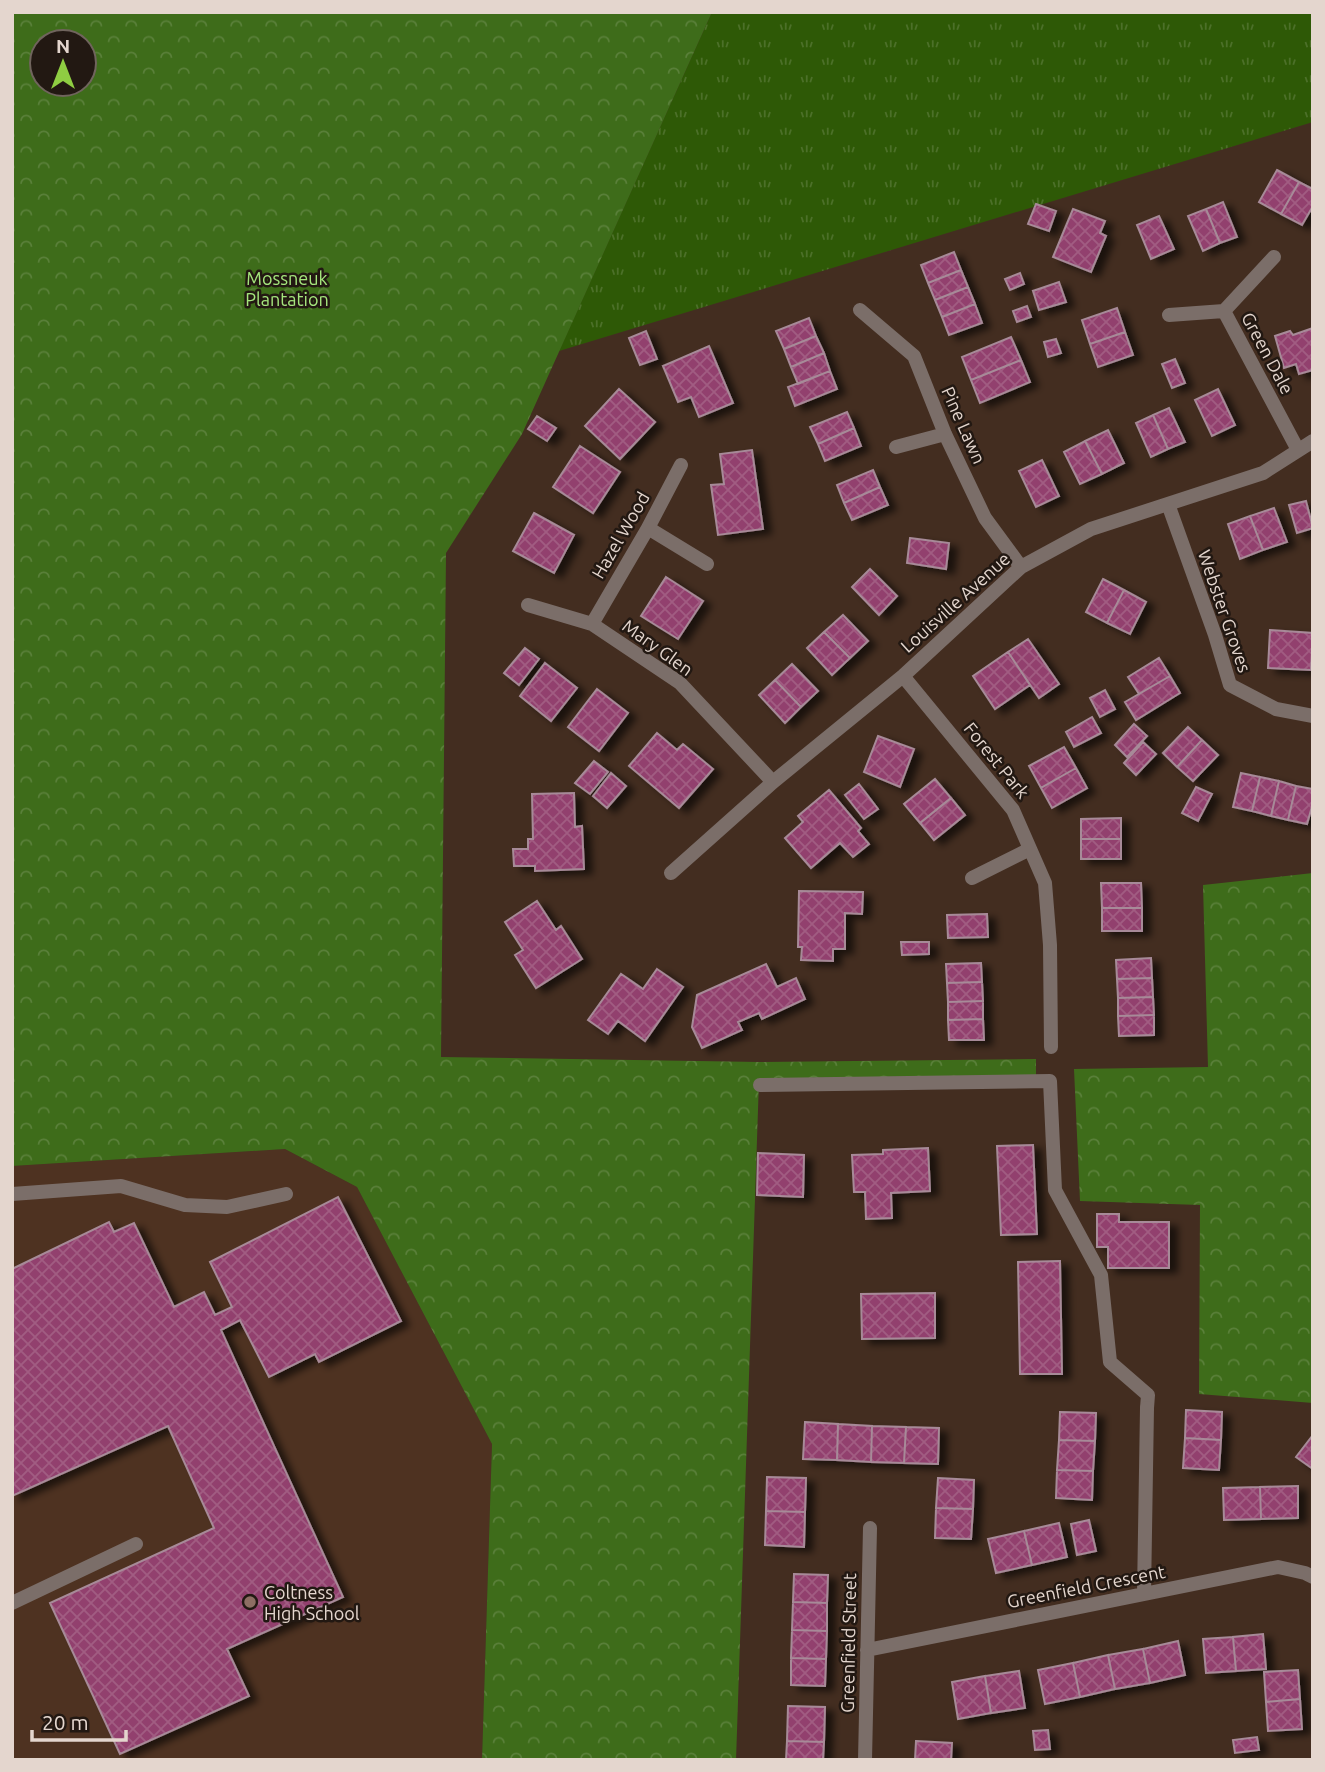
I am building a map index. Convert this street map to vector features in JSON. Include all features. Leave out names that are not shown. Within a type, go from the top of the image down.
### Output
[{"type":"street","points":[[1170,315],[1224,311],[1274,257]]},
{"type":"street","name":"Pine Lawn","points":[[860,310],[914,356],[945,434],[985,518],[1021,567]]},
{"type":"street","name":"Green Dale","points":[[1224,311],[1298,450]]},
{"type":"street","points":[[896,447],[945,434]]},
{"type":"street","name":"Louisville Avenue","points":[[671,873],[773,782],[903,676],[1021,567],[1091,529],[1263,473],[1313,441]]},
{"type":"street","name":"Hazel Wood","points":[[592,624],[681,465]]},
{"type":"street","name":"Webster Groves","points":[[1168,504],[1230,685],[1276,709],[1313,716]]},
{"type":"street","points":[[648,528],[707,565]]},
{"type":"street","name":"Mary Glen","points":[[528,605],[592,624],[680,683],[773,782]]},
{"type":"street","name":"Forest Park","points":[[903,676],[1013,810],[1045,883],[1050,945],[1051,1047]]},
{"type":"street","points":[[972,878],[1030,849]]},
{"type":"street","points":[[760,1085],[1050,1082],[1055,1190],[1101,1275],[1110,1362],[1148,1395],[1144,1594]]},
{"type":"street","points":[[12,1194],[121,1186],[185,1205],[227,1207],[286,1194]]},
{"type":"street","name":"Greenfield Street","points":[[865,1760],[870,1528]]},
{"type":"street","points":[[12,1603],[136,1544]]},
{"type":"street","name":"Greenfield Crescent","points":[[867,1650],[1278,1567],[1313,1577]]},
{"type":"shaded area","name":"Coltness High School","points":[[285,1149],[357,1187],[492,1444],[482,1760],[12,1760],[12,1166]]},
{"type":"green space","name":"Mossneuk Plantation","points":[[12,12],[712,12],[522,434],[446,553],[441,1057],[760,1062],[1036,1059],[1036,1076],[759,1080],[736,1760],[482,1760],[492,1444],[357,1187],[285,1149],[12,1166]]},
{"type":"green space","points":[[712,12],[1313,12],[1313,122],[559,351]]},
{"type":"green space","points":[[1313,873],[1313,1403],[1199,1394],[1200,1205],[1080,1201],[1074,1069],[1208,1067],[1203,885]]},
{"type":"building","points":[[1277,170],[1299,182],[1281,214],[1259,202]]},
{"type":"building","points":[[1299,182],[1313,189],[1313,206],[1302,225],[1281,214]]},
{"type":"building","points":[[1223,202],[1237,237],[1220,243],[1206,209]]},
{"type":"building","points":[[1036,204],[1056,211],[1049,231],[1028,224]]},
{"type":"building","points":[[1073,209],[1105,221],[1100,233],[1106,236],[1091,272],[1053,257]]},
{"type":"building","points":[[1206,209],[1220,243],[1203,251],[1188,216]]},
{"type":"building","points":[[1159,216],[1174,249],[1151,259],[1137,225]]},
{"type":"building","points":[[954,252],[961,270],[928,283],[921,265]]},
{"type":"building","points":[[961,270],[968,287],[935,300],[928,283]]},
{"type":"building","points":[[1020,273],[1024,284],[1010,290],[1005,279]]},
{"type":"building","points":[[1059,282],[1066,302],[1039,310],[1033,291]]},
{"type":"building","points":[[968,287],[975,304],[942,317],[935,300]]},
{"type":"building","points":[[975,304],[982,323],[949,335],[942,317]]},
{"type":"building","points":[[1027,306],[1031,317],[1017,322],[1013,311]]},
{"type":"building","points":[[1117,308],[1125,332],[1090,344],[1082,320]]},
{"type":"building","points":[[809,318],[816,336],[784,349],[776,331]]},
{"type":"building","points":[[1313,328],[1313,370],[1299,374],[1296,364],[1284,368],[1275,336],[1290,331],[1293,335]]},
{"type":"building","points":[[646,331],[657,359],[640,365],[629,338]]},
{"type":"building","points":[[1125,332],[1133,355],[1098,367],[1090,344]]},
{"type":"building","points":[[816,336],[824,353],[791,367],[784,349]]},
{"type":"building","points":[[1011,337],[1021,360],[971,380],[962,357]]},
{"type":"building","points":[[1056,339],[1061,353],[1048,357],[1044,342]]},
{"type":"building","points":[[709,346],[733,403],[699,417],[691,397],[678,402],[663,366]]},
{"type":"building","points":[[824,353],[830,371],[798,384],[791,367]]},
{"type":"building","points":[[1175,359],[1185,383],[1172,388],[1162,364]]},
{"type":"building","points":[[1021,360],[1030,382],[980,403],[971,380]]},
{"type":"building","points":[[830,371],[837,389],[795,406],[788,387]]},
{"type":"building","points":[[619,389],[655,422],[620,459],[585,426]]},
{"type":"building","points":[[1218,389],[1235,425],[1212,436],[1195,400]]},
{"type":"building","points":[[1169,408],[1185,442],[1168,449],[1153,415]]},
{"type":"building","points":[[847,412],[854,428],[818,444],[810,427]]},
{"type":"building","points":[[1153,415],[1168,449],[1151,457],[1136,423]]},
{"type":"building","points":[[537,416],[556,428],[547,441],[528,429]]},
{"type":"building","points":[[854,428],[861,446],[825,461],[818,444]]},
{"type":"building","points":[[1108,430],[1124,463],[1102,474],[1085,441]]},
{"type":"building","points":[[1085,441],[1102,474],[1080,484],[1064,452]]},
{"type":"building","points":[[580,446],[620,472],[593,513],[553,487]]},
{"type":"building","points":[[752,450],[763,529],[718,535],[711,485],[724,484],[720,454]]},
{"type":"building","points":[[1042,460],[1059,496],[1036,507],[1019,471]]},
{"type":"building","points":[[873,470],[880,487],[844,503],[837,485]]},
{"type":"building","points":[[880,487],[888,505],[852,520],[844,503]]},
{"type":"building","points":[[1306,501],[1313,528],[1297,533],[1289,505]]},
{"type":"building","points":[[1274,508],[1287,542],[1263,550],[1250,516]]},
{"type":"building","points":[[534,513],[574,535],[554,573],[513,551]]},
{"type":"building","points":[[1250,516],[1263,550],[1240,559],[1228,524]]},
{"type":"building","points":[[910,538],[949,543],[946,569],[907,563]]},
{"type":"building","points":[[870,569],[897,596],[879,615],[852,587]]},
{"type":"building","points":[[666,577],[703,601],[678,639],[641,616]]},
{"type":"building","points":[[1103,579],[1124,590],[1107,623],[1086,612]]},
{"type":"building","points":[[1124,590],[1146,602],[1130,634],[1107,623]]},
{"type":"building","points":[[843,615],[868,641],[850,658],[824,632]]},
{"type":"building","points":[[1270,630],[1313,633],[1311,670],[1268,668]]},
{"type":"building","points":[[824,632],[850,658],[832,675],[807,648]]},
{"type":"building","points":[[1028,639],[1059,684],[1039,698],[1008,652]]},
{"type":"building","points":[[525,648],[539,659],[519,685],[504,673]]},
{"type":"building","points":[[1008,652],[1030,685],[995,709],[973,676]]},
{"type":"building","points":[[1159,658],[1170,676],[1139,694],[1128,677]]},
{"type":"building","points":[[545,663],[577,688],[551,721],[520,696]]},
{"type":"building","points":[[792,664],[818,691],[801,707],[775,680]]},
{"type":"building","points":[[1170,676],[1180,693],[1136,720],[1125,702]]},
{"type":"building","points":[[775,680],[801,707],[785,723],[759,695]]},
{"type":"building","points":[[597,689],[628,713],[599,751],[568,727]]},
{"type":"building","points":[[1105,690],[1115,709],[1100,717],[1090,698]]},
{"type":"building","points":[[1092,717],[1101,733],[1074,747],[1066,732]]},
{"type":"building","points":[[1134,724],[1147,736],[1127,757],[1115,745]]},
{"type":"building","points":[[1188,727],[1202,740],[1177,767],[1163,753]]},
{"type":"building","points":[[657,733],[677,750],[683,744],[713,769],[679,808],[629,766]]},
{"type":"building","points":[[878,736],[914,749],[900,787],[864,772]]},
{"type":"building","points":[[1202,740],[1218,755],[1193,781],[1177,767]]},
{"type":"building","points":[[1143,742],[1156,754],[1136,775],[1124,763]]},
{"type":"building","points":[[1064,747],[1076,768],[1041,788],[1029,766]]},
{"type":"building","points":[[594,761],[608,772],[590,794],[575,783]]},
{"type":"building","points":[[1076,768],[1087,788],[1052,808],[1041,788]]},
{"type":"building","points":[[611,773],[626,786],[607,808],[593,796]]},
{"type":"building","points":[[1241,773],[1260,777],[1252,811],[1233,807]]},
{"type":"building","points":[[1260,777],[1279,781],[1271,816],[1252,811]]},
{"type":"building","points":[[935,779],[951,798],[920,823],[904,804]]},
{"type":"building","points":[[1279,781],[1296,786],[1288,820],[1271,816]]},
{"type":"building","points":[[859,784],[878,809],[864,819],[845,795]]},
{"type":"building","points":[[1296,786],[1313,789],[1313,803],[1307,824],[1288,820]]},
{"type":"building","points":[[1196,787],[1212,794],[1198,821],[1182,813]]},
{"type":"building","points":[[829,790],[861,828],[858,831],[869,844],[853,857],[840,843],[811,868],[785,838],[803,822],[798,816]]},
{"type":"building","points":[[574,793],[575,827],[582,826],[584,869],[535,871],[535,866],[514,866],[513,849],[528,849],[528,839],[533,839],[532,794]]},
{"type":"building","points":[[951,798],[965,815],[934,840],[920,823]]},
{"type":"building","points":[[1121,818],[1121,839],[1081,839],[1081,819]]},
{"type":"building","points":[[1081,839],[1121,839],[1121,859],[1081,859]]},
{"type":"building","points":[[1101,883],[1141,883],[1142,908],[1102,908]]},
{"type":"building","points":[[799,891],[863,892],[862,914],[845,913],[845,949],[833,949],[833,961],[801,960],[802,947],[798,947]]},
{"type":"building","points":[[537,901],[556,930],[561,926],[582,959],[536,988],[515,955],[523,950],[505,922]]},
{"type":"building","points":[[1102,908],[1142,908],[1142,931],[1102,931]]},
{"type":"building","points":[[987,914],[988,937],[948,938],[947,915]]},
{"type":"building","points":[[901,942],[929,942],[929,954],[902,955]]},
{"type":"building","points":[[1151,958],[1152,978],[1117,979],[1116,960]]},
{"type":"building","points":[[981,963],[982,982],[947,983],[946,964]]},
{"type":"building","points":[[766,964],[777,987],[796,978],[805,999],[762,1019],[759,1013],[738,1022],[742,1030],[702,1048],[692,1027],[697,995]]},
{"type":"building","points":[[657,969],[683,987],[645,1041],[618,1021],[608,1034],[588,1020],[621,974],[643,989]]},
{"type":"building","points":[[1152,978],[1153,997],[1118,998],[1117,979]]},
{"type":"building","points":[[982,982],[983,1001],[948,1002],[947,983]]},
{"type":"building","points":[[1153,997],[1154,1015],[1118,1016],[1118,998]]},
{"type":"building","points":[[983,1001],[983,1019],[948,1020],[948,1002]]},
{"type":"building","points":[[1154,1015],[1154,1035],[1119,1036],[1118,1016]]},
{"type":"building","points":[[983,1019],[984,1040],[949,1040],[948,1020]]},
{"type":"building","points":[[1033,1145],[1037,1234],[1001,1235],[997,1146]]},
{"type":"building","points":[[928,1148],[930,1191],[891,1193],[892,1218],[866,1219],[865,1192],[854,1192],[852,1155],[883,1154],[883,1150]]},
{"type":"building","points":[[758,1153],[804,1155],[803,1197],[757,1195]]},
{"type":"building","points":[[338,1197],[401,1321],[319,1362],[315,1354],[269,1377],[240,1320],[221,1330],[343,1597],[227,1649],[249,1696],[120,1754],[50,1603],[214,1528],[168,1426],[12,1496],[12,1269],[109,1222],[114,1232],[134,1223],[174,1307],[204,1292],[215,1315],[232,1307],[210,1262]]},
{"type":"building","points":[[1097,1214],[1119,1214],[1119,1222],[1169,1222],[1169,1268],[1108,1268],[1108,1247],[1097,1247]]},
{"type":"building","points":[[1060,1261],[1062,1374],[1020,1374],[1018,1262]]},
{"type":"building","points":[[935,1293],[935,1338],[862,1339],[861,1294]]},
{"type":"building","points":[[1186,1410],[1222,1412],[1221,1440],[1185,1438]]},
{"type":"building","points":[[1060,1412],[1096,1413],[1095,1441],[1059,1440]]},
{"type":"building","points":[[805,1422],[838,1424],[837,1460],[803,1459]]},
{"type":"building","points":[[838,1424],[872,1426],[871,1462],[837,1460]]},
{"type":"building","points":[[872,1426],[906,1427],[904,1463],[871,1462]]},
{"type":"building","points":[[906,1427],[939,1428],[938,1464],[904,1463]]},
{"type":"building","points":[[1313,1435],[1313,1469],[1296,1457]]},
{"type":"building","points":[[1185,1438],[1221,1440],[1219,1470],[1183,1468]]},
{"type":"building","points":[[1059,1440],[1095,1441],[1093,1471],[1057,1470]]},
{"type":"building","points":[[1057,1470],[1093,1471],[1092,1500],[1056,1498]]},
{"type":"building","points":[[767,1477],[806,1478],[805,1512],[766,1511]]},
{"type":"building","points":[[938,1478],[974,1480],[973,1509],[936,1508]]},
{"type":"building","points":[[1298,1486],[1298,1518],[1261,1519],[1260,1487]]},
{"type":"building","points":[[1260,1487],[1261,1519],[1224,1520],[1223,1488]]},
{"type":"building","points":[[936,1508],[973,1509],[971,1539],[935,1538]]},
{"type":"building","points":[[766,1511],[805,1512],[804,1547],[765,1545]]},
{"type":"building","points":[[1089,1520],[1096,1551],[1077,1555],[1071,1524]]},
{"type":"building","points":[[1059,1523],[1067,1557],[1032,1565],[1024,1531]]},
{"type":"building","points":[[1024,1531],[1032,1565],[996,1573],[988,1539]]},
{"type":"building","points":[[794,1574],[828,1575],[827,1603],[793,1602]]},
{"type":"building","points":[[793,1602],[827,1603],[827,1631],[792,1630]]},
{"type":"building","points":[[792,1630],[827,1631],[826,1659],[791,1658]]},
{"type":"building","points":[[1263,1634],[1266,1669],[1236,1671],[1233,1637]]},
{"type":"building","points":[[1233,1637],[1236,1671],[1206,1673],[1203,1639]]},
{"type":"building","points":[[1178,1641],[1185,1675],[1150,1683],[1143,1649]]},
{"type":"building","points":[[1143,1649],[1150,1683],[1115,1689],[1108,1655]]},
{"type":"building","points":[[1108,1655],[1115,1689],[1080,1697],[1073,1663]]},
{"type":"building","points":[[791,1658],[826,1659],[825,1686],[791,1685]]},
{"type":"building","points":[[1073,1663],[1080,1697],[1045,1704],[1038,1670]]},
{"type":"building","points":[[1298,1670],[1300,1699],[1266,1702],[1264,1672]]},
{"type":"building","points":[[1019,1671],[1025,1708],[991,1713],[985,1676]]},
{"type":"building","points":[[985,1676],[991,1713],[958,1719],[952,1682]]},
{"type":"building","points":[[1300,1699],[1302,1729],[1268,1731],[1266,1702]]},
{"type":"building","points":[[788,1706],[825,1707],[824,1742],[787,1741]]},
{"type":"building","points":[[1048,1730],[1050,1749],[1035,1750],[1033,1731]]},
{"type":"building","points":[[1257,1737],[1259,1750],[1235,1753],[1233,1740]]},
{"type":"building","points":[[787,1741],[824,1742],[823,1760],[786,1760]]},
{"type":"building","points":[[916,1741],[952,1743],[951,1760],[915,1760]]},
{"type":"place","name":"Coltness High School","points":[[250,1602]]}]
